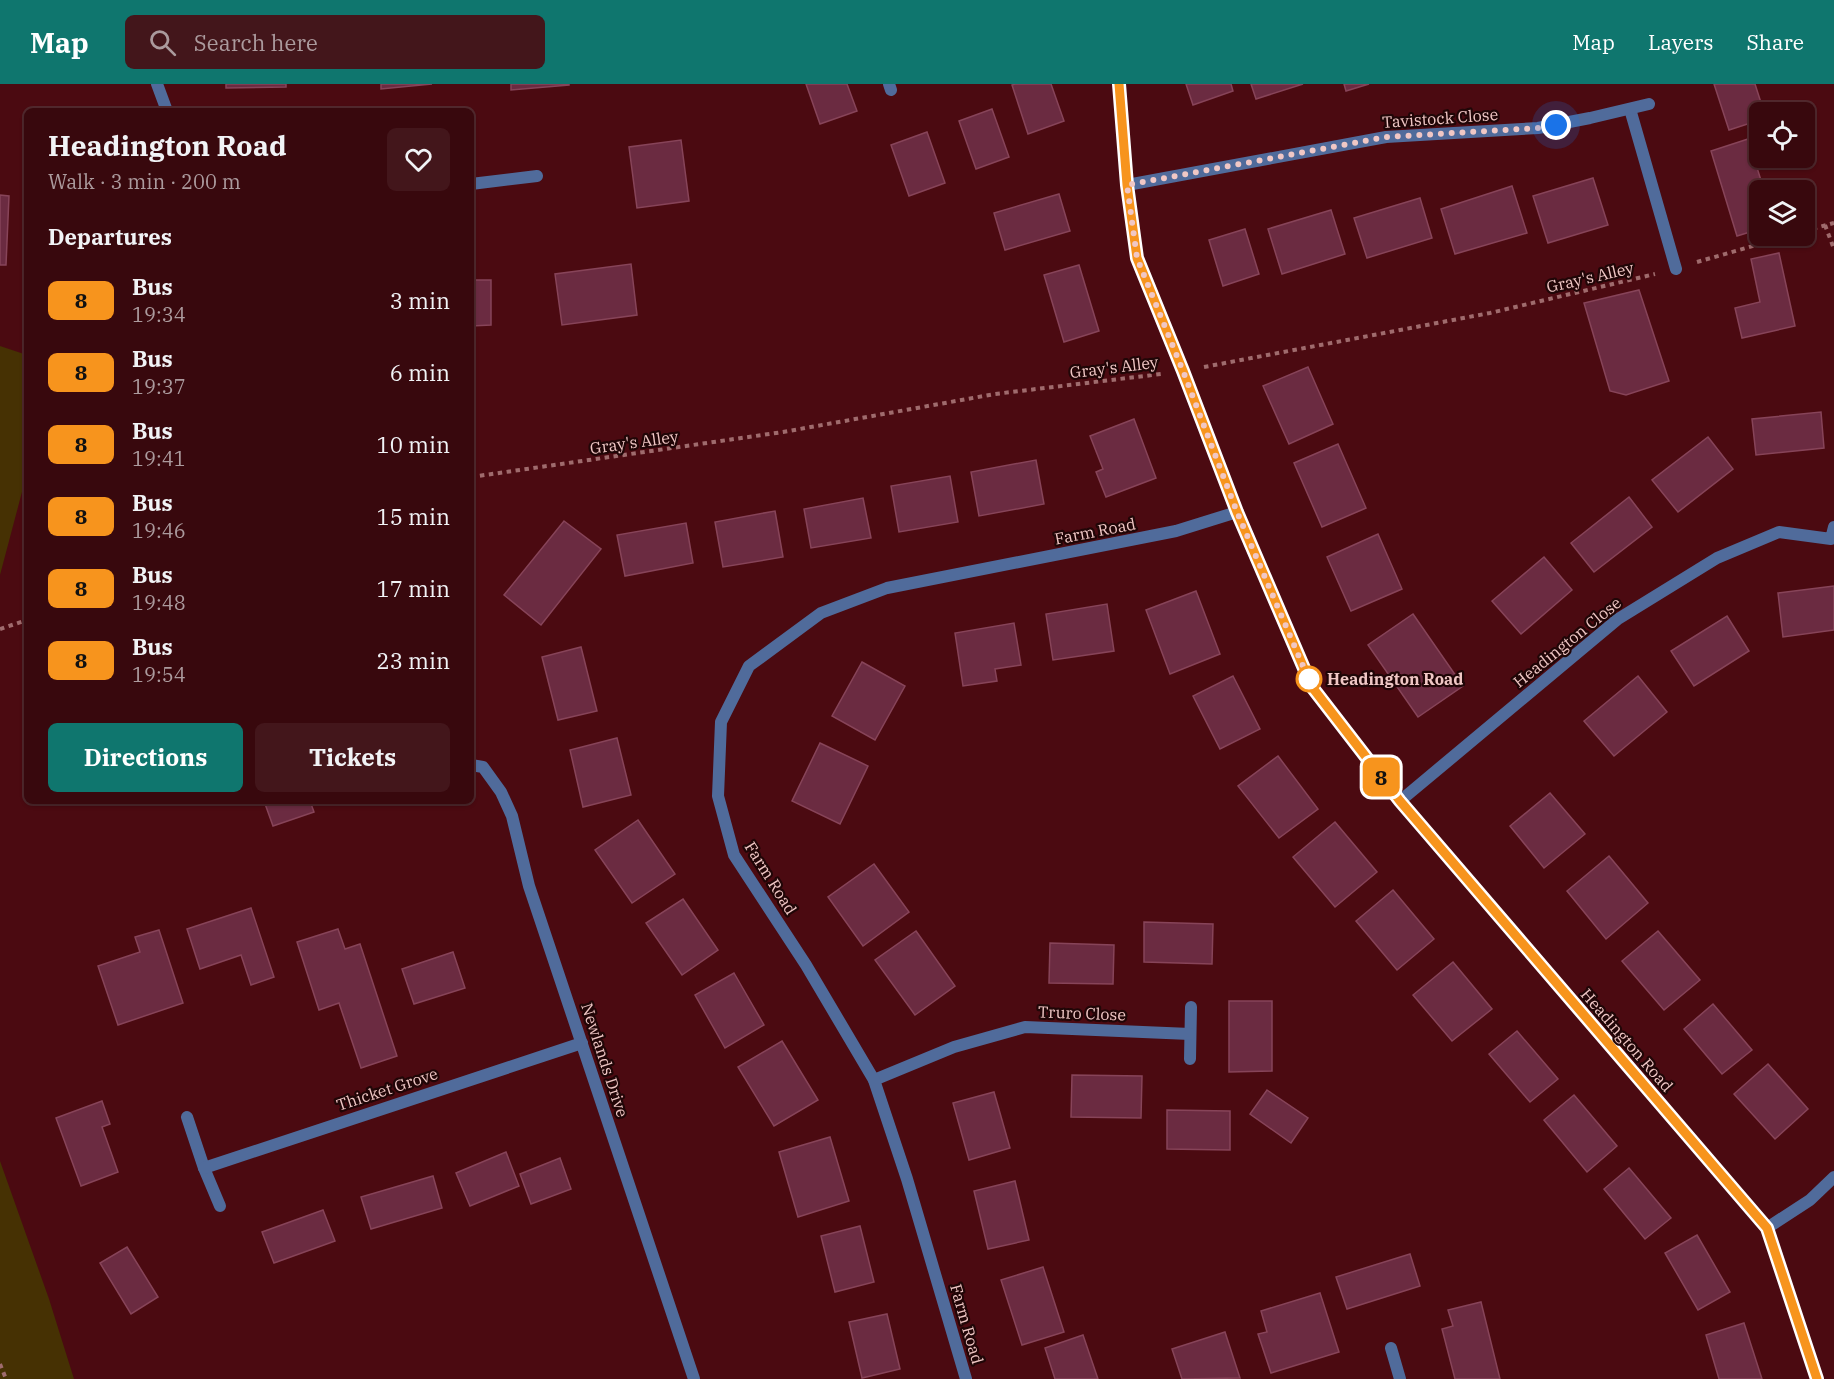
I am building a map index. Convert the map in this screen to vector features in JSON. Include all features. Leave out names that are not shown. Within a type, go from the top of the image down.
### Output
[{"type":"street","points":[[157,84],[165,108]]},
{"type":"street","name":"Headington Road","points":[[1119,84],[1127,185],[1137,258],[1237,512],[1312,687],[1400,801],[1767,1228],[1817,1379]]},
{"type":"street","name":"Tavistock Close","points":[[1127,185],[1386,137],[1538,128],[1649,104]]},
{"type":"street","points":[[1630,109],[1676,269]]},
{"type":"street","points":[[474,184],[537,176]]},
{"type":"street","name":"Farm Road","points":[[966,1379],[907,1179],[874,1080],[806,965],[734,855],[718,796],[721,722],[749,666],[821,613],[887,588],[1176,531],[1237,512]]},
{"type":"street","name":"Headington Close","points":[[1400,801],[1618,619],[1717,558],[1779,532],[1833,536]]},
{"type":"street","name":"Newlands Drive","points":[[474,766],[483,767],[501,792],[512,816],[530,886],[694,1379]]},
{"type":"street","points":[[1190,1059],[1191,1007]]},
{"type":"street","name":"Truro Close","points":[[874,1080],[954,1047],[1025,1027],[1190,1034]]},
{"type":"street","name":"Thicket Grove","points":[[204,1168],[582,1042]]},
{"type":"street","points":[[187,1117],[220,1206]]},
{"type":"street","points":[[1767,1228],[1810,1200],[1834,1177]]},
{"type":"street","points":[[1391,1348],[1400,1379]]},
{"type":"path","points":[[1815,228],[1834,223]]},
{"type":"path","points":[[1825,225],[1834,249]]},
{"type":"path","name":"Gray's Alley","points":[[474,477],[783,432],[994,394],[1183,371],[1490,313],[1676,269],[1754,246]]},
{"type":"path","points":[[0,629],[24,621]]},
{"type":"path","points":[[0,1364],[6,1379]]},
{"type":"shaded area","points":[[0,346],[24,354],[24,484],[0,575]]},
{"type":"shaded area","points":[[0,1161],[49,1299],[74,1379],[0,1379]]},
{"type":"building","points":[[226,84],[286,84],[286,87],[226,88]]},
{"type":"building","points":[[381,84],[432,84],[381,89]]},
{"type":"building","points":[[511,84],[569,84],[569,85],[511,90]]},
{"type":"building","points":[[806,84],[847,84],[857,111],[820,124]]},
{"type":"building","points":[[1051,84],[1064,121],[1028,134],[1012,85]]},
{"type":"building","points":[[1186,84],[1231,84],[1233,91],[1193,105]]},
{"type":"building","points":[[1251,84],[1303,84],[1256,99]]},
{"type":"building","points":[[1344,84],[1369,84],[1346,91]]},
{"type":"building","points":[[1714,84],[1755,84],[1761,102],[1749,102],[1749,124],[1729,130]]},
{"type":"building","points":[[992,109],[1009,157],[976,169],[959,121]]},
{"type":"building","points":[[927,132],[945,183],[909,196],[891,145]]},
{"type":"building","points":[[1748,139],[1749,168],[1757,168],[1761,180],[1749,180],[1749,232],[1737,236],[1711,151]]},
{"type":"building","points":[[681,140],[689,201],[637,208],[629,147]]},
{"type":"building","points":[[1593,178],[1608,225],[1548,243],[1533,196]]},
{"type":"building","points":[[1512,186],[1527,233],[1455,254],[1441,209]]},
{"type":"building","points":[[1059,194],[1070,231],[1005,250],[994,213]]},
{"type":"building","points":[[0,195],[9,196],[6,265],[0,265]]},
{"type":"building","points":[[1420,198],[1432,238],[1367,258],[1354,218]]},
{"type":"building","points":[[1331,210],[1345,254],[1282,274],[1268,229]]},
{"type":"building","points":[[1245,229],[1259,274],[1223,286],[1209,240]]},
{"type":"building","points":[[1779,253],[1795,326],[1742,338],[1735,308],[1760,302],[1751,259]]},
{"type":"building","points":[[631,264],[637,315],[562,325],[555,274]]},
{"type":"building","points":[[1079,265],[1099,331],[1064,342],[1044,275]]},
{"type":"building","points":[[474,280],[491,280],[491,325],[474,326]]},
{"type":"building","points":[[1639,290],[1669,381],[1626,395],[1610,391],[1584,303]]},
{"type":"building","points":[[1308,367],[1333,424],[1289,444],[1263,386]]},
{"type":"building","points":[[1821,412],[1824,448],[1756,455],[1752,419]]},
{"type":"building","points":[[1134,419],[1156,478],[1106,497],[1096,472],[1103,469],[1090,436]]},
{"type":"building","points":[[1708,437],[1733,469],[1678,512],[1652,480]]},
{"type":"building","points":[[1338,444],[1366,508],[1322,527],[1294,463]]},
{"type":"building","points":[[1036,460],[1044,504],[979,516],[971,472]]},
{"type":"building","points":[[950,476],[958,522],[899,532],[891,486]]},
{"type":"building","points":[[1629,497],[1652,527],[1594,572],[1571,543]]},
{"type":"building","points":[[863,498],[871,538],[811,548],[804,509]]},
{"type":"building","points":[[775,511],[783,557],[723,567],[715,522]]},
{"type":"building","points":[[564,521],[601,549],[541,625],[504,595]]},
{"type":"building","points":[[686,523],[693,563],[625,576],[617,535]]},
{"type":"building","points":[[1378,534],[1402,589],[1351,611],[1327,557]]},
{"type":"building","points":[[1544,557],[1572,590],[1521,634],[1492,601]]},
{"type":"building","points":[[1834,586],[1834,630],[1783,637],[1778,593]]},
{"type":"building","points":[[1196,591],[1220,654],[1170,674],[1146,610]]},
{"type":"building","points":[[1107,604],[1114,651],[1053,660],[1046,614]]},
{"type":"building","points":[[1413,614],[1463,686],[1418,717],[1368,645]]},
{"type":"building","points":[[1727,616],[1749,651],[1694,686],[1671,651]]},
{"type":"building","points":[[1014,623],[1021,665],[995,669],[997,681],[963,686],[955,633]]},
{"type":"building","points":[[581,647],[597,711],[558,720],[542,657]]},
{"type":"building","points":[[862,662],[905,686],[875,740],[832,716]]},
{"type":"building","points":[[1233,676],[1260,729],[1220,749],[1193,696]]},
{"type":"building","points":[[1638,676],[1667,712],[1614,756],[1584,721]]},
{"type":"building","points":[[617,738],[631,795],[583,807],[570,750]]},
{"type":"building","points":[[820,743],[868,766],[840,824],[792,801]]},
{"type":"building","points":[[1278,756],[1318,809],[1279,838],[1238,786]]},
{"type":"building","points":[[1550,793],[1585,834],[1544,868],[1510,826]]},
{"type":"building","points":[[265,804],[311,804],[314,812],[273,826]]},
{"type":"building","points":[[638,820],[675,874],[632,903],[595,850]]},
{"type":"building","points":[[1335,822],[1377,872],[1335,907],[1293,857]]},
{"type":"building","points":[[1609,856],[1648,903],[1606,939],[1567,891]]},
{"type":"building","points":[[874,864],[909,912],[863,946],[828,897]]},
{"type":"building","points":[[1393,890],[1434,939],[1397,970],[1356,921]]},
{"type":"building","points":[[683,899],[718,950],[682,975],[646,923]]},
{"type":"building","points":[[251,908],[274,977],[251,985],[241,955],[200,969],[187,929]]},
{"type":"building","points":[[1144,922],[1213,924],[1212,964],[1144,962]]},
{"type":"building","points":[[338,929],[345,949],[360,944],[397,1056],[361,1068],[339,1003],[319,1010],[297,942]]},
{"type":"building","points":[[159,930],[183,1003],[118,1025],[98,966],[140,952],[135,937]]},
{"type":"building","points":[[916,931],[955,986],[915,1015],[875,960]]},
{"type":"building","points":[[1658,931],[1700,980],[1664,1010],[1622,961]]},
{"type":"building","points":[[1050,943],[1114,945],[1113,984],[1049,983]]},
{"type":"building","points":[[453,952],[465,988],[414,1004],[402,969]]},
{"type":"building","points":[[1453,962],[1492,1009],[1452,1041],[1413,995]]},
{"type":"building","points":[[734,973],[764,1025],[725,1048],[695,995]]},
{"type":"building","points":[[1229,1001],[1272,1001],[1272,1071],[1229,1072]]},
{"type":"building","points":[[1713,1004],[1752,1050],[1722,1074],[1684,1029]]},
{"type":"building","points":[[1517,1031],[1558,1079],[1530,1102],[1489,1054]]},
{"type":"building","points":[[782,1041],[818,1100],[774,1126],[738,1067]]},
{"type":"building","points":[[1768,1064],[1808,1109],[1775,1139],[1734,1094]]},
{"type":"building","points":[[1072,1075],[1142,1076],[1141,1118],[1071,1117]]},
{"type":"building","points":[[1267,1090],[1308,1118],[1291,1143],[1250,1114]]},
{"type":"building","points":[[994,1092],[1010,1148],[969,1160],[953,1103]]},
{"type":"building","points":[[1574,1095],[1617,1146],[1587,1172],[1544,1120]]},
{"type":"building","points":[[102,1101],[110,1124],[102,1127],[118,1172],[81,1186],[56,1118]]},
{"type":"building","points":[[1167,1110],[1230,1111],[1230,1150],[1167,1149]]},
{"type":"building","points":[[830,1137],[849,1201],[798,1217],[779,1152]]},
{"type":"building","points":[[506,1152],[519,1186],[470,1206],[456,1173]]},
{"type":"building","points":[[560,1158],[571,1189],[531,1204],[520,1174]]},
{"type":"building","points":[[1629,1168],[1671,1218],[1645,1239],[1604,1189]]},
{"type":"building","points":[[433,1176],[442,1208],[371,1229],[361,1197]]},
{"type":"building","points":[[1015,1181],[1029,1240],[988,1249],[974,1191]]},
{"type":"building","points":[[323,1210],[335,1241],[274,1263],[262,1232]]},
{"type":"building","points":[[860,1226],[874,1282],[835,1292],[821,1236]]},
{"type":"building","points":[[1697,1235],[1730,1292],[1698,1310],[1665,1253]]},
{"type":"building","points":[[127,1247],[158,1297],[131,1314],[100,1263]]},
{"type":"building","points":[[1410,1254],[1420,1286],[1347,1309],[1336,1277]]},
{"type":"building","points":[[1043,1267],[1064,1332],[1022,1345],[1001,1280]]},
{"type":"building","points":[[1320,1293],[1339,1352],[1271,1373],[1258,1334],[1267,1332],[1261,1311]]},
{"type":"building","points":[[1481,1302],[1500,1379],[1455,1379],[1442,1329],[1453,1326],[1448,1310]]},
{"type":"building","points":[[887,1314],[900,1369],[862,1378],[849,1322]]},
{"type":"building","points":[[1744,1323],[1762,1379],[1719,1379],[1706,1335]]},
{"type":"building","points":[[1225,1332],[1240,1378],[1182,1379],[1172,1349]]},
{"type":"building","points":[[1083,1335],[1098,1379],[1055,1379],[1045,1348]]},
{"type":"bus line","name":"8","points":[[1119,84],[1127,185],[1137,258],[1237,512],[1312,687],[1400,801],[1767,1228],[1817,1379]]},
{"type":"place","name":"Headington Road","points":[[1309,679]]},
{"type":"route","points":[[1309,679],[1312,687],[1237,512],[1137,258],[1127,185],[1386,137],[1556,125]]}]
